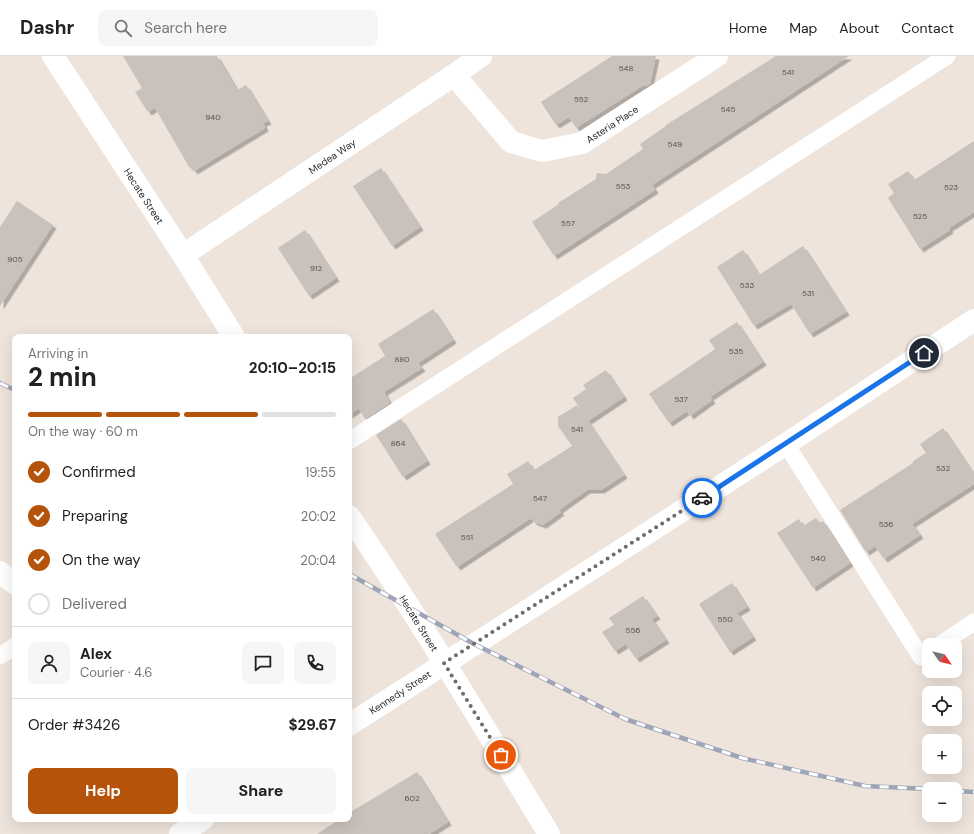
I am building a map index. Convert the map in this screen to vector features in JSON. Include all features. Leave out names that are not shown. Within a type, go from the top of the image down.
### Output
[{"type":"street","name":"Hecate Street","points":[[53,56],[183,255],[232,334]]},
{"type":"street","name":"Medea Way","points":[[183,255],[481,56]]},
{"type":"street","name":"Asteria Place","points":[[454,75],[511,142],[542,151],[582,143],[717,56]]},
{"type":"street","name":"Kennedy Street","points":[[352,723],[786,444],[974,320]]},
{"type":"street","name":"Hecate Street","points":[[352,520],[380,560],[549,834]]},
{"type":"street","points":[[0,572],[12,582]]},
{"type":"street","points":[[180,834],[198,822]]},
{"type":"lane","points":[[352,439],[947,56]]},
{"type":"lane","points":[[786,444],[921,657],[922,656]]},
{"type":"lane","points":[[950,638],[974,622]]},
{"type":"lane","points":[[0,656],[12,648]]},
{"type":"building","points":[[123,56],[217,56],[237,90],[246,85],[268,121],[263,123],[265,128],[194,171],[191,167],[189,167],[155,108],[148,112],[135,92],[142,88]]},
{"type":"building","points":[[612,56],[656,56],[650,84],[647,86],[642,86],[576,128],[569,117],[556,125],[541,102]]},
{"type":"building","points":[[776,56],[849,56],[652,185],[655,190],[554,256],[532,222],[559,204],[558,203],[596,179],[597,173],[606,174],[643,149],[640,144],[666,125]]},
{"type":"building","points":[[974,141],[974,212],[949,228],[950,230],[920,249],[888,198],[894,193],[888,184],[908,171],[914,180]]},
{"type":"building","points":[[381,168],[420,227],[392,246],[353,186]]},
{"type":"building","points":[[17,201],[53,225],[0,306],[0,227]]},
{"type":"building","points":[[305,230],[336,278],[309,296],[278,248]]},
{"type":"building","points":[[803,246],[846,312],[810,334],[791,304],[754,326],[717,267],[743,250],[759,275]]},
{"type":"building","points":[[433,309],[453,340],[418,363],[422,368],[384,392],[390,403],[365,419],[359,408],[352,413],[352,377],[385,356],[378,344]]},
{"type":"building","points":[[737,322],[763,362],[710,397],[712,400],[690,416],[687,411],[669,423],[649,394],[715,349],[709,340]]},
{"type":"building","points":[[606,370],[624,397],[588,421],[573,398],[586,389],[583,385]]},
{"type":"building","points":[[577,405],[624,475],[601,490],[587,490],[559,510],[561,512],[543,525],[534,522],[531,518],[457,567],[435,534],[513,484],[507,474],[528,461],[534,470],[572,446],[558,426],[558,417]]},
{"type":"building","points":[[401,419],[427,461],[403,477],[376,435]]},
{"type":"building","points":[[943,428],[974,474],[974,484],[912,524],[920,535],[884,559],[875,546],[866,552],[840,510],[926,453],[920,444]]},
{"type":"building","points":[[816,518],[820,523],[823,521],[850,563],[813,588],[777,533],[799,519],[803,526]]},
{"type":"building","points":[[732,583],[747,607],[737,613],[753,637],[730,652],[699,604]]},
{"type":"building","points":[[643,596],[657,616],[652,619],[666,640],[636,659],[626,644],[615,651],[602,632],[614,625],[609,618]]},
{"type":"building","points":[[417,772],[448,822],[429,834],[317,834],[335,822],[352,822],[352,811]]},
{"type":"railway","points":[[0,383],[12,389]]},
{"type":"railway","points":[[352,576],[474,644],[625,719],[742,758],[865,786],[922,789]]},
{"type":"railway","points":[[962,791],[974,792]]},
{"type":"way so far","points":[[501,755],[444,663],[702,498]]},
{"type":"route","points":[[702,498],[924,353]]}]
